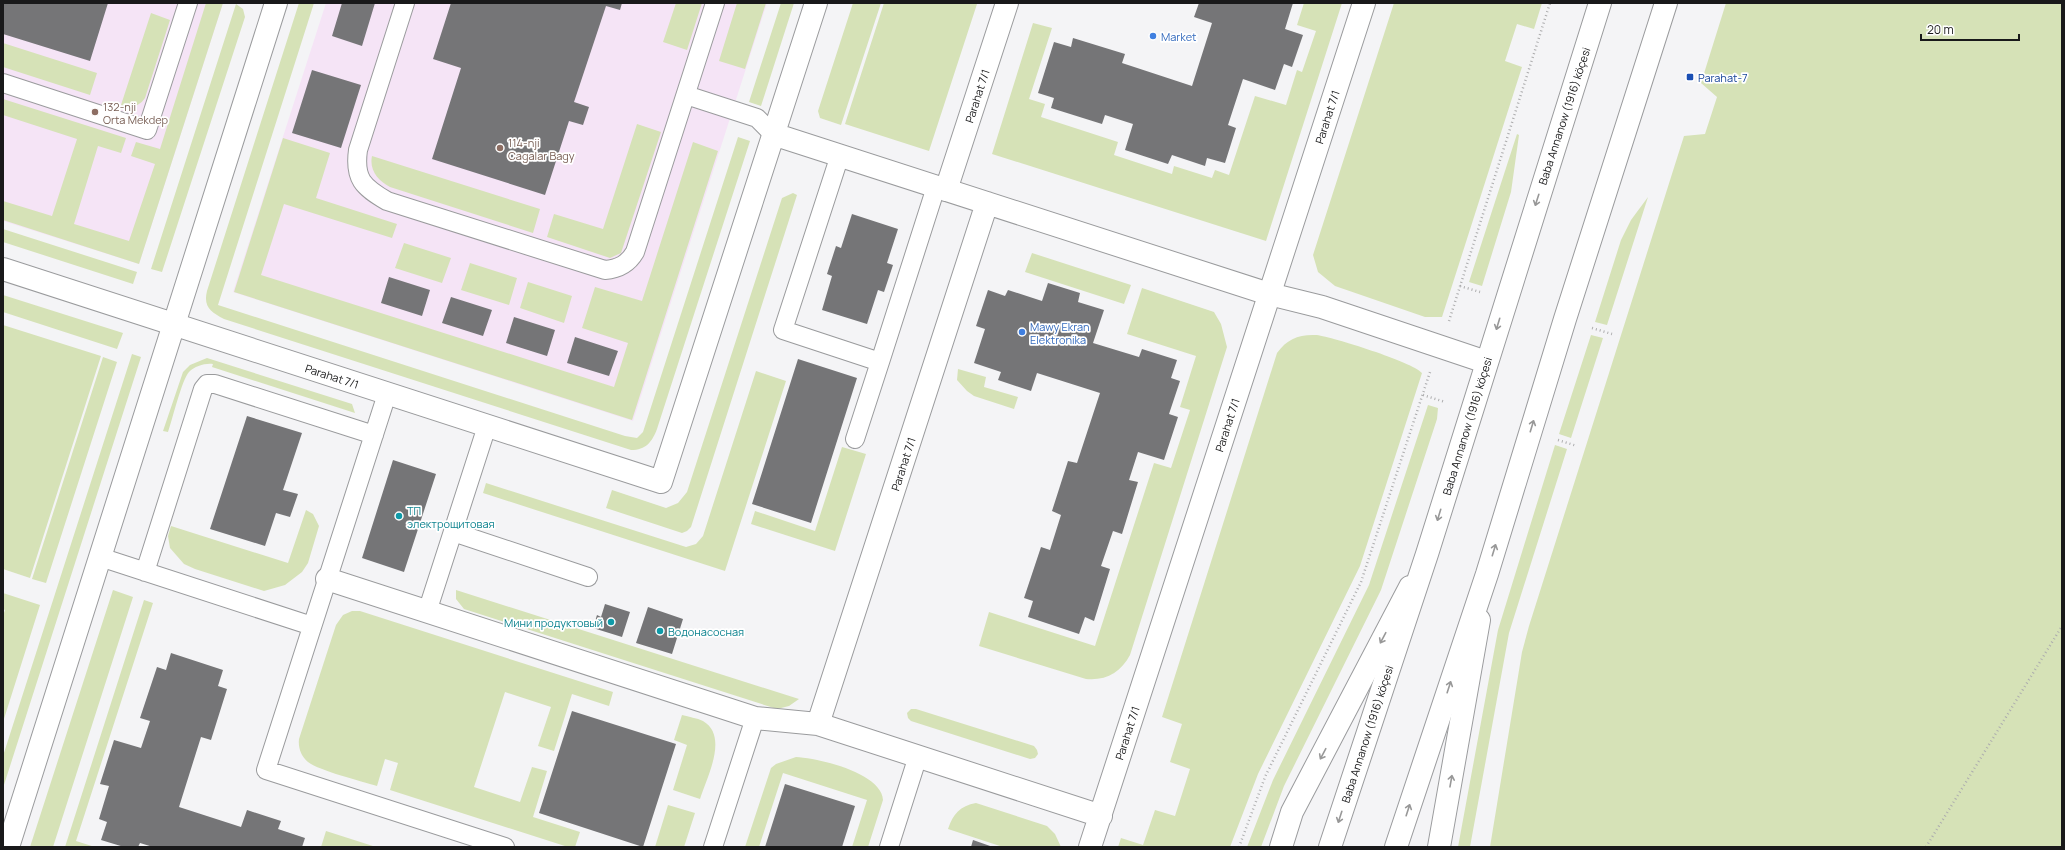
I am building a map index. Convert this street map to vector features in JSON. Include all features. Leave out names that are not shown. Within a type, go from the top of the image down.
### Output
[{"type":"street","points":[[8,847],[276,3]]},
{"type":"street","points":[[816,3],[773,134],[1270,294],[1322,308],[1486,362]]},
{"type":"street","name":"Parahat 7/1","points":[[941,188],[1007,3]]},
{"type":"street","name":"Parahat 7/1","points":[[1090,847],[1364,3]]},
{"type":"street","name":"Baba Annanow (1916) köçesi","points":[[1330,847],[1427,554],[1486,362],[1600,3]]},
{"type":"street","points":[[1396,847],[1486,574],[1565,319],[1666,3]]},
{"type":"street","name":"Parahat 7/1","points":[[3,269],[661,482],[773,134]]},
{"type":"street","name":"Parahat 7/1","points":[[818,724],[987,203]]},
{"type":"street","points":[[1281,847],[1292,812],[1427,554]]},
{"type":"street","points":[[1439,847],[1486,574]]},
{"type":"street","points":[[327,579],[755,718],[818,724],[1101,816]]},
{"type":"lane","points":[[3,83],[147,130],[188,3]]},
{"type":"lane","points":[[405,3],[358,150],[356,165],[360,181],[372,192],[387,201],[605,270],[615,270],[630,262],[635,252],[715,3]]},
{"type":"lane","points":[[686,95],[757,118],[773,134]]},
{"type":"lane","points":[[840,156],[783,330],[880,362]]},
{"type":"lane","points":[[855,439],[880,362],[941,188]]},
{"type":"lane","points":[[145,572],[203,389],[208,384],[215,384],[374,435]]},
{"type":"lane","points":[[387,394],[266,770],[505,847]]},
{"type":"lane","points":[[427,612],[487,426]]},
{"type":"lane","points":[[453,532],[588,577]]},
{"type":"lane","points":[[100,558],[312,626]]},
{"type":"lane","points":[[713,847],[755,718]]},
{"type":"lane","points":[[889,847],[918,756]]},
{"type":"path","points":[[1451,314],[1550,3]]},
{"type":"path","points":[[1460,286],[1480,292]]},
{"type":"path","points":[[1594,328],[1612,334]]},
{"type":"path","points":[[1239,847],[1265,777],[1361,582],[1428,378]]},
{"type":"path","points":[[1423,395],[1438,400]]},
{"type":"path","points":[[1558,440],[1577,446]]},
{"type":"path","points":[[1926,847],[2062,626]]},
{"type":"shaded area","name":"132-nji Orta Mekdep","points":[[3,3],[223,3],[139,264],[3,221]]},
{"type":"shaded area","name":"114-nji Cagalar Bagy","points":[[326,3],[767,3],[633,421],[233,292]]},
{"type":"green space","points":[[206,3],[223,3],[139,264],[3,220],[3,201],[52,216],[77,139],[3,115],[3,99],[126,138],[121,153],[98,146],[74,224],[129,241],[155,164],[131,156],[136,142],[160,149]]},
{"type":"green space","points":[[299,3],[314,3],[218,305],[625,436],[637,438],[643,432],[738,137],[750,141],[657,429],[653,438],[648,444],[641,449],[631,450],[224,319],[215,314],[209,308],[206,301],[207,291]]},
{"type":"green space","points":[[676,3],[702,3],[687,50],[663,42]]},
{"type":"green space","points":[[737,3],[766,3],[745,69],[719,61]]},
{"type":"green space","points":[[781,3],[794,3],[761,106],[749,102]]},
{"type":"green space","points":[[853,3],[881,3],[841,125],[820,118],[818,111]]},
{"type":"green space","points":[[884,3],[977,4],[929,151],[845,124]]},
{"type":"green space","points":[[1304,3],[1342,3],[1266,241],[992,154],[1033,23],[1052,28],[1029,99],[1045,104],[1041,117],[1118,142],[1114,155],[1172,174],[1174,166],[1212,178],[1215,170],[1229,175],[1255,96],[1286,105],[1297,70],[1302,72],[1316,31],[1297,25]]},
{"type":"green space","points":[[1394,3],[1542,3],[1534,29],[1517,24],[1505,61],[1522,67],[1442,317],[1425,317],[1335,286],[1318,272],[1313,255]]},
{"type":"green space","points":[[1726,3],[2062,3],[2062,847],[1490,847],[1522,652],[1529,626],[1684,136],[1705,134],[1717,97],[1701,83]]},
{"type":"green space","points":[[236,4],[243,9],[245,17],[162,272],[151,269]]},
{"type":"green space","points":[[151,13],[170,20],[145,98],[143,101],[134,106],[121,105]]},
{"type":"green space","points":[[3,43],[97,73],[90,95],[3,67]]},
{"type":"green space","points":[[637,124],[661,132],[621,253],[610,258],[547,237],[554,214],[603,229]]},
{"type":"green space","points":[[1517,134],[1519,135],[1511,192],[1482,286],[1469,282]]},
{"type":"green space","points":[[283,138],[330,153],[316,198],[397,224],[392,238],[284,204],[261,275],[614,387],[628,343],[582,328],[595,287],[642,301],[693,142],[718,151],[632,420],[234,292]]},
{"type":"green space","points":[[372,156],[540,209],[533,233],[390,187],[382,182],[375,174],[371,161]]},
{"type":"green space","points":[[793,193],[797,195],[691,527],[682,533],[606,508],[612,490],[666,508],[678,503],[687,492],[782,198]]},
{"type":"green space","points":[[1648,197],[1607,325],[1595,322],[1621,240],[1631,220]]},
{"type":"green space","points":[[3,229],[137,272],[133,284],[3,242]]},
{"type":"green space","points":[[404,243],[451,258],[442,283],[395,268]]},
{"type":"green space","points":[[1032,253],[1131,285],[1124,304],[1025,272]]},
{"type":"green space","points":[[470,263],[517,278],[509,305],[461,290]]},
{"type":"green space","points":[[528,282],[572,296],[564,323],[520,308]]},
{"type":"green space","points":[[1142,288],[1214,312],[1221,324],[1227,347],[1130,655],[1122,666],[1112,674],[1106,677],[1086,679],[979,646],[989,612],[1095,646],[1154,463],[1171,468],[1190,410],[1180,407],[1196,356],[1127,334]]},
{"type":"green space","points":[[3,295],[123,333],[117,349],[3,312]]},
{"type":"green space","points":[[3,325],[101,356],[30,578],[3,569]]},
{"type":"green space","points":[[1305,335],[1317,335],[1354,345],[1389,357],[1416,368],[1422,373],[1360,566],[1258,774],[1230,847],[1118,847],[1121,838],[1143,845],[1155,810],[1175,816],[1190,769],[1170,762],[1182,724],[1162,717],[1277,353],[1285,344],[1294,338]]},
{"type":"green space","points":[[1591,335],[1603,338],[1571,438],[1559,434]]},
{"type":"green space","points":[[132,354],[141,357],[3,788],[3,756]]},
{"type":"green space","points":[[103,357],[117,362],[46,583],[32,579]]},
{"type":"green space","points":[[207,358],[352,404],[355,413],[212,367],[213,364],[207,364],[194,368],[186,376],[168,432],[163,431],[183,372],[190,365]]},
{"type":"green space","points":[[958,369],[986,377],[984,387],[1018,397],[1014,409],[974,396],[967,391],[957,380]]},
{"type":"green space","points":[[756,371],[786,381],[725,571],[483,493],[486,483],[686,547],[696,544],[703,536]]},
{"type":"green space","points":[[1428,405],[1438,408],[1437,419],[1381,590],[1284,786],[1261,847],[1247,847],[1273,780],[1369,585]]},
{"type":"green space","points":[[1555,445],[1567,449],[1509,633],[1470,847],[1458,847],[1498,630]]},
{"type":"green space","points":[[842,447],[866,454],[835,551],[751,524],[755,511],[815,531]]},
{"type":"green space","points":[[306,510],[313,514],[319,526],[308,563],[302,572],[285,585],[264,591],[195,569],[184,564],[170,548],[168,536],[171,526],[288,563]]},
{"type":"green space","points":[[113,590],[133,597],[53,847],[30,847]]},
{"type":"green space","points":[[456,590],[799,699],[789,706],[777,709],[464,609],[456,599]]},
{"type":"green space","points":[[3,593],[40,605],[3,722],[3,616],[5,610],[3,609]]},
{"type":"green space","points":[[144,600],[153,603],[76,841],[95,847],[65,847]]},
{"type":"green space","points":[[352,611],[360,611],[613,692],[609,706],[572,694],[554,751],[538,746],[551,707],[505,692],[474,787],[520,802],[532,767],[547,771],[533,817],[580,832],[575,847],[568,847],[390,790],[398,763],[385,759],[377,786],[341,776],[322,769],[306,760],[300,752],[299,739],[336,625],[343,615]]},
{"type":"green space","points":[[911,709],[916,709],[1034,746],[1038,754],[1035,758],[1030,759],[911,721],[908,718],[907,713]]},
{"type":"green space","points":[[682,715],[703,721],[711,728],[714,736],[714,757],[700,799],[673,790],[687,745],[674,740]]},
{"type":"green space","points":[[796,757],[819,760],[847,769],[872,782],[880,790],[883,800],[868,847],[852,847],[867,800],[783,773],[759,847],[745,847],[771,768],[776,764]]},
{"type":"green space","points":[[976,803],[1047,826],[1055,834],[1061,847],[1003,847],[948,829],[952,819],[961,809],[970,804]]},
{"type":"green space","points":[[668,805],[695,813],[684,847],[655,847]]},
{"type":"green space","points":[[326,831],[376,847],[321,847]]},
{"type":"building","points":[[3,3],[108,3],[90,61],[3,34]]},
{"type":"building","points":[[342,3],[375,3],[362,46],[332,36]]},
{"type":"building","points":[[451,3],[622,3],[620,10],[606,6],[574,102],[589,107],[583,125],[569,121],[545,195],[432,159],[461,68],[433,59]]},
{"type":"building","points":[[1199,3],[1293,3],[1285,29],[1303,35],[1292,67],[1284,64],[1275,90],[1243,79],[1228,125],[1236,128],[1225,163],[1207,158],[1205,166],[1172,155],[1168,164],[1125,150],[1133,124],[1105,115],[1102,124],[1051,108],[1054,98],[1038,93],[1054,42],[1071,47],[1073,38],[1125,54],[1122,63],[1192,86],[1212,23],[1194,17]]},
{"type":"building","points":[[312,70],[361,85],[341,148],[292,133]]},
{"type":"building","points":[[852,214],[898,229],[887,263],[893,265],[884,292],[878,290],[867,324],[822,310],[832,276],[827,274],[836,246],[841,248]]},
{"type":"building","points":[[389,277],[430,290],[422,316],[381,303]]},
{"type":"building","points":[[1048,283],[1080,293],[1078,302],[1104,310],[1093,343],[1139,357],[1142,349],[1177,360],[1171,378],[1180,381],[1169,414],[1178,417],[1164,460],[1138,452],[1129,480],[1138,482],[1122,534],[1113,531],[1101,566],[1110,569],[1094,621],[1085,617],[1079,634],[1028,617],[1033,601],[1024,598],[1041,547],[1050,550],[1061,515],[1052,511],[1068,461],[1077,463],[1100,393],[1037,373],[1031,391],[998,380],[1001,372],[974,363],[985,329],[976,326],[988,290],[1005,296],[1008,290],[1042,301]]},
{"type":"building","points":[[451,297],[492,310],[483,336],[442,323]]},
{"type":"building","points":[[514,317],[555,330],[547,356],[506,343]]},
{"type":"building","points":[[575,337],[618,351],[609,376],[567,363]]},
{"type":"building","points":[[798,359],[857,378],[811,523],[752,504]]},
{"type":"building","points":[[247,416],[302,433],[283,490],[298,494],[290,517],[276,513],[265,546],[210,529]]},
{"type":"building","name":"ТП электрощитовая","points":[[393,460],[436,474],[404,572],[362,558]]},
{"type":"building","name":"Мини продуктовый","points":[[605,604],[630,612],[622,637],[593,628],[597,615],[601,617]]},
{"type":"building","name":"Водонасосная","points":[[648,607],[683,619],[672,654],[636,643]]},
{"type":"building","points":[[171,653],[223,670],[218,686],[227,689],[211,740],[201,737],[179,807],[241,827],[247,810],[281,821],[278,829],[305,838],[302,847],[153,847],[140,843],[138,847],[124,847],[101,840],[107,822],[99,819],[109,786],[100,784],[114,740],[141,748],[150,721],[140,718],[157,667],[166,670]]},
{"type":"building","points":[[572,711],[676,744],[643,847],[539,813]]},
{"type":"building","points":[[785,784],[855,806],[842,847],[765,847]]},
{"type":"building","points":[[973,840],[993,847],[971,847]]},
{"type":"place","name":"Market","points":[[1153,36]]},
{"type":"place","name":"Parahat-7","points":[[1690,77]]},
{"type":"place","name":"132-nji Orta Mekdep","points":[[95,112]]},
{"type":"place","name":"114-nji Cagalar Bagy","points":[[500,148]]},
{"type":"place","name":"Mawy Ekran Elektronika","points":[[1022,332]]},
{"type":"place","name":"ТП электрощитовая","points":[[399,516]]},
{"type":"place","name":"Мини продуктовый","points":[[611,622]]},
{"type":"place","name":"Водонасосная","points":[[660,631]]}]
